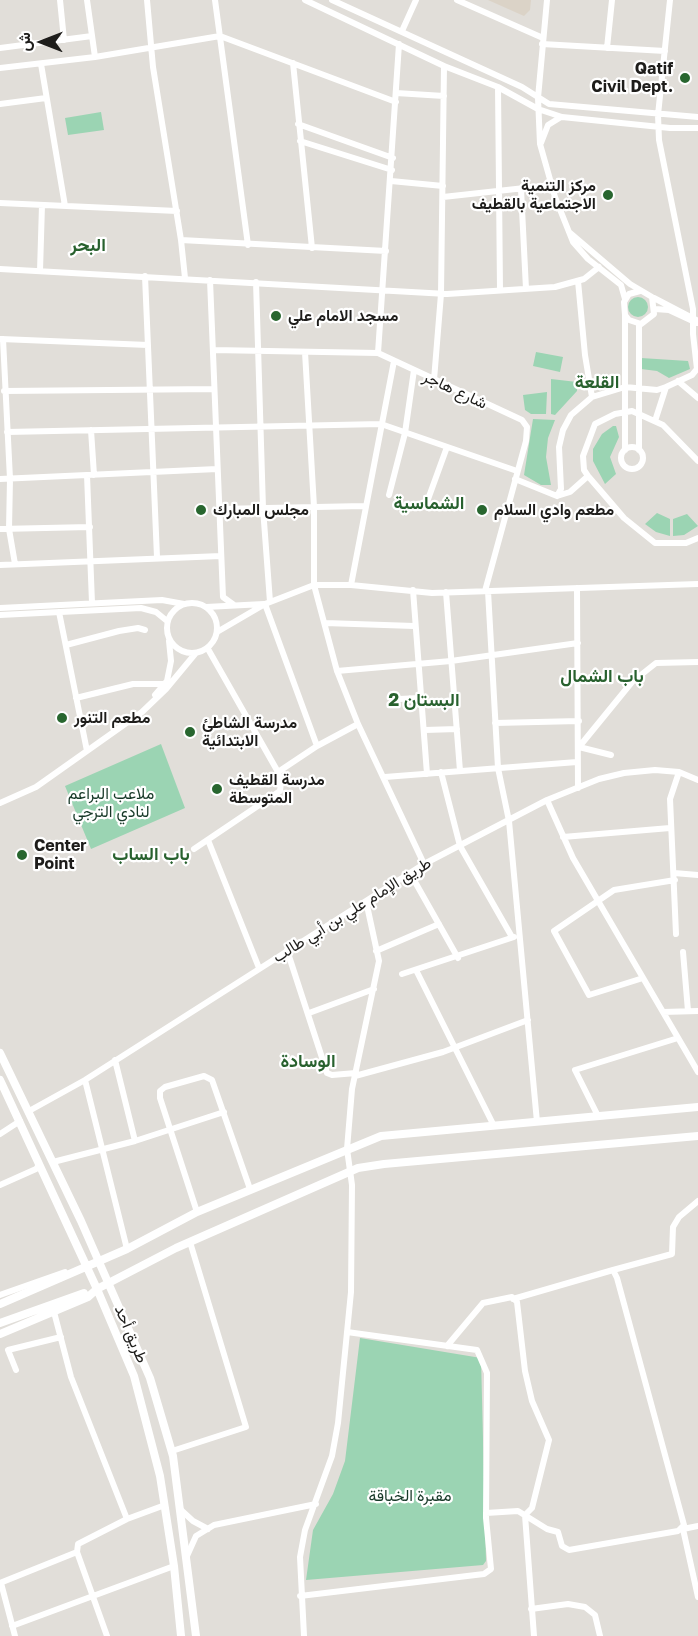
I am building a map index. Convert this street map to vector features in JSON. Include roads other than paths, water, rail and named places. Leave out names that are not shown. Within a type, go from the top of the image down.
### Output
[{"type":"main road","name":"طريق أحد","points":[[0,1053],[110,1283],[150,1378],[172,1451],[196,1636]]},
{"type":"main road","name":"طريق أحد","points":[[0,1080],[97,1289],[137,1386],[165,1505],[181,1636]]},
{"type":"main road","points":[[0,1304],[127,1249],[197,1212],[381,1136],[698,1107]]},
{"type":"main road","points":[[0,1323],[97,1289],[190,1242],[351,1171],[384,1164],[698,1137]]},
{"type":"main road","points":[[0,1334],[88,1297],[97,1289]]},
{"type":"street","points":[[60,0],[64,39]]},
{"type":"street","points":[[87,0],[95,57]]},
{"type":"street","points":[[147,0],[150,47],[182,240],[185,278]]},
{"type":"street","points":[[215,0],[248,245]]},
{"type":"street","points":[[305,0],[444,66],[498,87],[538,109],[562,117],[660,127],[698,128]]},
{"type":"street","points":[[332,0],[561,107],[698,117]]},
{"type":"street","points":[[402,31],[416,0]]},
{"type":"street","points":[[547,0],[538,98],[540,144],[573,242],[588,259],[621,285],[625,299],[625,450],[623,463],[633,469],[639,467],[643,461],[639,450],[639,324]]},
{"type":"street","points":[[607,48],[612,0]]},
{"type":"street","points":[[556,496],[561,489],[559,447],[562,430],[572,415],[592,397],[625,387],[639,386],[657,390],[692,375],[697,369],[695,321],[659,140],[658,115],[670,0]]},
{"type":"street","points":[[460,1],[542,41],[665,51]]},
{"type":"street","points":[[0,48],[92,36]]},
{"type":"street","points":[[0,68],[95,57],[220,36],[396,102]]},
{"type":"street","points":[[378,353],[399,44]]},
{"type":"street","points":[[292,63],[312,248]]},
{"type":"street","points":[[41,64],[64,206]]},
{"type":"street","points":[[434,380],[441,294],[444,66]]},
{"type":"street","points":[[498,87],[500,290]]},
{"type":"street","points":[[396,93],[444,96]]},
{"type":"street","points":[[0,105],[46,98]]},
{"type":"street","points":[[540,144],[548,125],[562,117]]},
{"type":"street","points":[[298,124],[393,158]]},
{"type":"street","points":[[300,141],[392,170]]},
{"type":"street","points":[[391,181],[443,186]]},
{"type":"street","points":[[443,197],[552,185]]},
{"type":"street","points":[[520,189],[526,289]]},
{"type":"street","points":[[0,201],[177,212]]},
{"type":"street","points":[[40,271],[42,205]]},
{"type":"street","points":[[569,232],[591,253],[640,291],[695,321]]},
{"type":"street","points":[[182,240],[386,251]]},
{"type":"street","points":[[0,269],[441,294],[526,289],[578,282],[591,275],[599,267]]},
{"type":"street","points":[[145,276],[157,557]]},
{"type":"street","points":[[210,280],[223,597],[234,606]]},
{"type":"street","points":[[256,282],[267,603],[317,746]]},
{"type":"street","points":[[578,282],[592,397]]},
{"type":"street","points":[[625,299],[629,294],[640,291]]},
{"type":"street","points":[[625,315],[629,320],[639,324],[651,318],[656,309],[652,297]]},
{"type":"street","points":[[656,309],[669,310],[695,321]]},
{"type":"street","points":[[15,564],[9,529],[10,479],[1,339],[148,345]]},
{"type":"street","name":"شارع هاجر","points":[[213,350],[378,353],[522,420],[527,427],[526,441],[487,591],[498,768],[509,821],[537,1122]]},
{"type":"street","points":[[305,352],[314,507],[314,585],[337,671],[358,724],[385,777],[424,864]]},
{"type":"street","points":[[351,585],[364,506],[394,361]]},
{"type":"street","points":[[389,495],[405,433],[414,370]]},
{"type":"street","points":[[678,381],[698,398]]},
{"type":"street","points":[[655,421],[666,387]]},
{"type":"street","points":[[4,391],[214,389]]},
{"type":"street","points":[[698,460],[663,425],[639,412],[625,412],[595,424],[583,456],[584,470],[588,476],[624,518],[655,543],[686,543],[698,538]]},
{"type":"street","points":[[7,432],[381,424],[517,471]]},
{"type":"street","points":[[91,430],[92,603]]},
{"type":"street","points":[[427,502],[447,447]]},
{"type":"street","points":[[625,450],[633,447],[639,450]]},
{"type":"street","points":[[0,479],[217,469]]},
{"type":"street","points":[[515,478],[556,496],[570,492],[588,476]]},
{"type":"street","points":[[219,509],[364,506]]},
{"type":"street","points":[[0,529],[90,527]]},
{"type":"street","points":[[0,565],[221,556]]},
{"type":"street","points":[[0,803],[36,787],[142,712],[166,689],[195,654],[208,649],[217,632],[267,603],[314,585],[351,585],[446,592],[698,584]]},
{"type":"street","points":[[577,588],[578,788]]},
{"type":"street","points":[[413,591],[419,698],[425,730],[427,774]]},
{"type":"street","points":[[446,592],[460,771]]},
{"type":"street","points":[[0,608],[162,600],[206,607],[267,603]]},
{"type":"street","points":[[142,712],[164,684],[171,661],[166,630],[167,621],[173,610],[184,604]]},
{"type":"street","points":[[206,607],[215,618],[217,632]]},
{"type":"street","points":[[0,615],[141,608],[156,612],[167,621]]},
{"type":"street","points":[[59,612],[87,751]]},
{"type":"street","points":[[325,623],[414,626]]},
{"type":"street","points":[[66,645],[119,631],[138,628],[145,630]]},
{"type":"street","points":[[169,640],[177,650],[195,654]]},
{"type":"street","points":[[337,671],[451,661],[578,643]]},
{"type":"street","points":[[194,849],[280,791],[278,772],[208,649]]},
{"type":"street","points":[[579,747],[632,682],[656,663],[697,662]]},
{"type":"street","points":[[76,698],[133,684],[164,684]]},
{"type":"street","points":[[400,699],[419,698]]},
{"type":"street","points":[[495,723],[579,721]]},
{"type":"street","points":[[278,772],[317,746],[358,724]]},
{"type":"street","points":[[425,730],[457,729]]},
{"type":"street","points":[[579,747],[611,755]]},
{"type":"street","points":[[385,777],[577,762]]},
{"type":"street","name":"طريق الإمام علي بن أبي طالب","points":[[29,1111],[85,1080],[424,864],[547,800],[624,773],[655,770],[679,772],[698,780]]},
{"type":"street","points":[[441,772],[460,846],[512,937]]},
{"type":"street","points":[[676,934],[670,799],[679,772]]},
{"type":"street","points":[[547,800],[563,837],[597,900],[698,1072]]},
{"type":"street","points":[[563,837],[670,828]]},
{"type":"street","points":[[208,840],[259,968]]},
{"type":"street","points":[[410,873],[458,958]]},
{"type":"street","points":[[643,978],[589,995],[554,931],[614,890],[674,876],[698,875]]},
{"type":"street","points":[[304,1636],[300,1596],[300,1557],[305,1530],[332,1456],[336,1434],[351,1292],[351,1171],[347,1149],[355,1074],[379,961],[366,901]]},
{"type":"street","points":[[376,951],[439,924]]},
{"type":"street","points":[[402,974],[458,958],[512,937],[520,939]]},
{"type":"street","points":[[287,950],[329,1075],[355,1074],[456,1047],[528,1020]]},
{"type":"street","points":[[683,952],[688,1011]]},
{"type":"street","points":[[416,970],[494,1126]]},
{"type":"street","points":[[309,1013],[374,989]]},
{"type":"street","points":[[663,1012],[698,1011]]},
{"type":"street","points":[[598,1116],[575,1070],[678,1038]]},
{"type":"street","points":[[115,1060],[135,1141]]},
{"type":"street","points":[[197,1212],[168,1130],[160,1098],[160,1091],[165,1087],[208,1077],[224,1112],[250,1189]]},
{"type":"street","points":[[85,1080],[100,1150],[127,1249]]},
{"type":"street","points":[[53,1162],[135,1141],[224,1112]]},
{"type":"street","points":[[0,1134],[20,1121]]},
{"type":"street","points":[[0,1185],[36,1169],[39,1165]]},
{"type":"street","points":[[447,1346],[483,1303],[512,1297],[513,1299],[613,1270],[616,1272],[672,1254],[673,1227],[679,1217],[698,1201]]},
{"type":"street","points":[[172,1451],[246,1427],[190,1242]]},
{"type":"street","points":[[0,1295],[86,1266]]},
{"type":"street","points":[[613,1270],[676,1495],[698,1597]]},
{"type":"street","points":[[513,1299],[516,1302],[525,1371],[532,1401],[549,1440],[532,1508],[525,1515],[534,1636]]},
{"type":"street","points":[[54,1312],[70,1377],[127,1519]]},
{"type":"street","points":[[300,1596],[484,1574],[491,1569],[486,1513],[487,1373],[477,1350],[347,1332]]},
{"type":"street","points":[[16,1370],[8,1350],[61,1337]]},
{"type":"street","points":[[187,1556],[196,1536],[214,1525],[316,1504]]},
{"type":"street","points":[[107,1636],[77,1552],[78,1544],[127,1519],[165,1505]]},
{"type":"street","points":[[181,1510],[193,1521],[208,1529]]},
{"type":"street","points":[[486,1513],[512,1510],[525,1515],[547,1529],[558,1532],[562,1546],[569,1550],[698,1526]]},
{"type":"street","points":[[15,1636],[1,1583],[77,1552]]},
{"type":"street","points":[[12,1626],[174,1566]]},
{"type":"street","points":[[531,1610],[568,1604],[585,1607],[595,1615],[600,1636]]},
{"type":"place","name":"Qatif Civil Dept.","points":[[685,78]]},
{"type":"place","name":"مركز التنمية الاجتماعية بالقطيف","points":[[608,195]]},
{"type":"place","name":"مسجد الامام علي","points":[[276,316]]},
{"type":"place","name":"مجلس المبارك","points":[[201,510]]},
{"type":"place","name":"مطعم وادي السلام","points":[[482,510]]},
{"type":"place","name":"مطعم التنور","points":[[62,718]]},
{"type":"place","name":"مدرسة الشاطئ الابتدائية","points":[[190,732]]},
{"type":"place","name":"مدرسة القطيف المتوسطة","points":[[217,789]]},
{"type":"place","name":"Center Point","points":[[22,855]]},
{"type":"district","name":"البحر","points":[[88,245]]},
{"type":"district","name":"القلعة","points":[[597,382]]},
{"type":"district","name":"الشماسية","points":[[429,503]]},
{"type":"district","name":"باب الشمال","points":[[602,676]]},
{"type":"district","name":"البستان 2","points":[[424,700]]},
{"type":"district","name":"باب الساب","points":[[151,854]]},
{"type":"district","name":"الوسادة","points":[[308,1061]]},
{"type":"park label","name":"ملاعب البراعم لنادي الترجي","points":[[111,803]]},
{"type":"park label","name":"مقبرة الخباقة","points":[[410,1496]]}]
